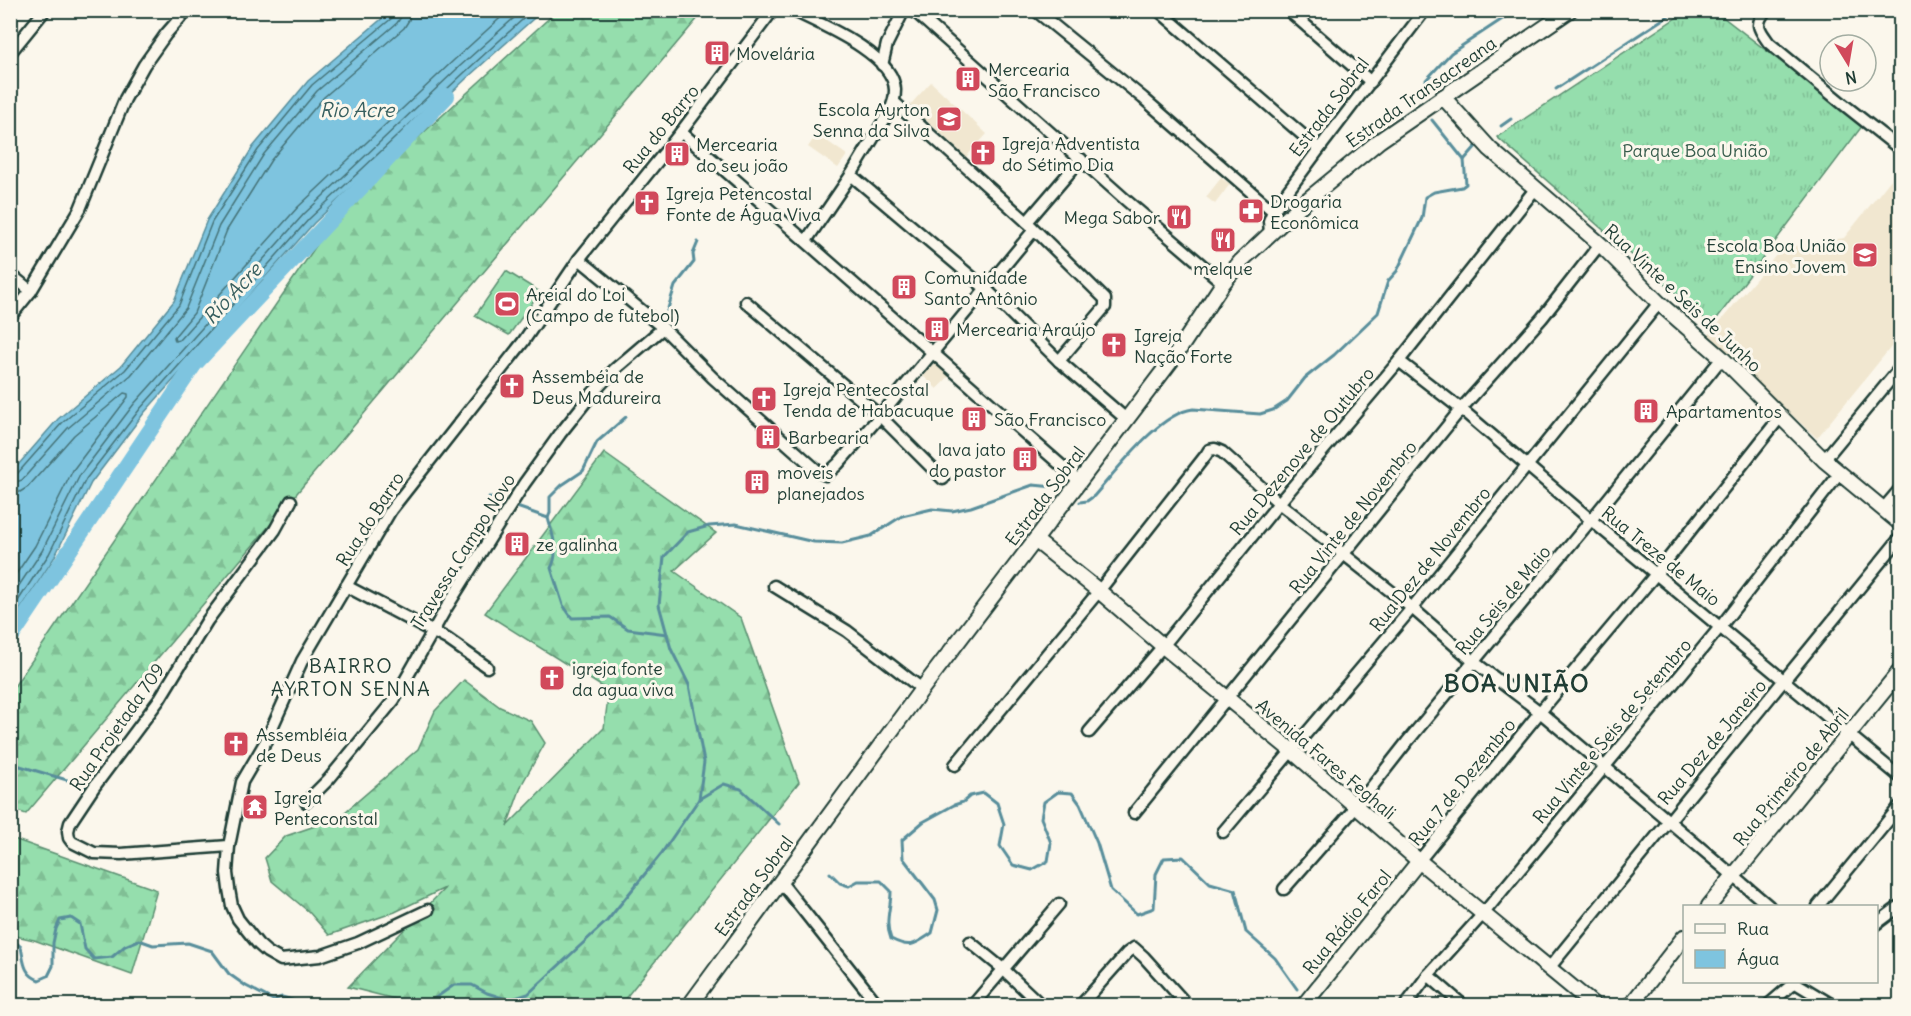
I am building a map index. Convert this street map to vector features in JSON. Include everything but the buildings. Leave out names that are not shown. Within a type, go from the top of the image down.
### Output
[{"type":"street","points":[[10,53],[45,10]]},
{"type":"street","points":[[10,317],[31,291],[80,208],[125,99],[144,64],[187,10]]},
{"type":"street","name":"Rua do Barro","points":[[428,910],[358,943],[320,956],[281,960],[258,944],[238,919],[232,906],[227,873],[242,782],[266,741],[302,661],[391,510],[523,342],[579,259],[681,132],[773,10]]},
{"type":"street","points":[[792,10],[853,40],[886,69],[895,88],[894,102],[851,175],[806,240]]},
{"type":"street","points":[[886,69],[887,44],[904,10]]},
{"type":"street","points":[[914,10],[1127,201],[1223,283]]},
{"type":"street","points":[[1035,10],[1143,98],[1273,211]]},
{"type":"street","points":[[1158,10],[1319,148]]},
{"type":"street","points":[[1288,10],[1371,82]]},
{"type":"street","name":"Estrada Sobral","points":[[689,1005],[922,689],[1177,353],[1223,283],[1270,233],[1269,221],[1273,211],[1425,10]]},
{"type":"street","name":"Estrada Transacreana","points":[[1270,233],[1379,141],[1570,10]]},
{"type":"street","points":[[1766,10],[1758,24],[1769,43],[1900,149]]},
{"type":"street","name":"Rua Vinte e Seis de Junho","points":[[1443,97],[1490,149],[1600,244],[1659,303],[1722,358],[1824,460],[1900,523]]},
{"type":"street","points":[[894,102],[1030,226],[1107,303],[1059,361]]},
{"type":"street","points":[[681,132],[1079,481]]},
{"type":"street","points":[[579,259],[663,328],[713,378],[825,475],[838,464],[880,416],[986,289],[1081,159]]},
{"type":"street","points":[[851,175],[986,289],[1059,361],[1126,419]]},
{"type":"street","name":"Rua Dezenove de Outubro","points":[[1089,732],[1399,361],[1536,188]]},
{"type":"street","name":"Rua Vinte de Novembro","points":[[1134,813],[1461,409],[1542,318],[1600,244]]},
{"type":"street","points":[[10,274],[31,291]]},
{"type":"street","points":[[746,302],[880,416],[943,479]]},
{"type":"street","name":"Rua Dez de Novembro","points":[[1223,832],[1412,608],[1659,303]]},
{"type":"street","name":"Travessa Campo Novo","points":[[306,802],[352,752],[394,699],[432,631],[524,484],[560,434],[615,369],[663,328]]},
{"type":"street","name":"Rua Seis de Maio","points":[[1284,889],[1356,807],[1722,358]]},
{"type":"street","name":"Rua Treze de Maio","points":[[1399,361],[1461,409],[1900,777]]},
{"type":"street","points":[[1824,460],[1900,368]]},
{"type":"street","name":"Rua 7 de Dezembro","points":[[1419,861],[1656,574],[1781,416]]},
{"type":"street","points":[[955,765],[1099,591],[1209,450],[1215,449],[1222,452],[1279,503],[1412,608],[1474,662],[1540,712],[1667,822],[1768,905]]},
{"type":"street","name":"Rua Vinte e Seis de Setembro","points":[[1405,1005],[1721,627],[1840,473]]},
{"type":"street","points":[[1883,509],[1900,489]]},
{"type":"street","name":"Rua Projetada 709","points":[[230,846],[121,854],[94,853],[72,842],[68,831],[73,818],[159,700],[207,621],[275,530],[291,501]]},
{"type":"street","name":"Rua Dez de Janeiro","points":[[1550,967],[1900,538]]},
{"type":"street","name":"Avenida Fares Feghali","points":[[1035,540],[1292,751],[1419,861],[1595,1005]]},
{"type":"street","points":[[346,586],[460,647],[487,667]]},
{"type":"street","points":[[774,586],[847,631],[922,689]]},
{"type":"street","name":"Rua Primeiro de Abril","points":[[1710,905],[1900,671]]},
{"type":"street","points":[[1819,905],[1900,806]]},
{"type":"street","name":"Rua Rádio Farol","points":[[1303,1005],[1419,861]]},
{"type":"street","points":[[780,881],[879,1005]]},
{"type":"street","points":[[972,1005],[1059,904]]},
{"type":"street","points":[[1878,922],[1900,906]]},
{"type":"street","points":[[1630,1005],[1683,938]]},
{"type":"street","points":[[970,942],[1042,1005]]},
{"type":"street","points":[[1080,1005],[1134,948],[1188,1005]]},
{"type":"street","points":[[1428,975],[1464,1005]]},
{"type":"street","points":[[1767,1005],[1794,983]]},
{"type":"street","points":[[1797,983],[1834,1005]]},
{"type":"shaded area","name":"Escola Ayrton Senna da Silva","points":[[931,82],[987,134],[966,157],[910,105]]},
{"type":"shaded area","points":[[817,134],[847,155],[838,168],[808,147]]},
{"type":"shaded area","points":[[1900,168],[1900,336],[1817,438],[1707,337],[1782,248],[1844,238]]},
{"type":"shaded area","points":[[1221,178],[1230,184],[1215,204],[1206,197]]},
{"type":"shaded area","points":[[935,362],[950,375],[937,389],[923,376]]},
{"type":"green space","name":"Parque Boa União","points":[[1688,10],[1715,11],[1818,90],[1818,93],[1821,93],[1863,125],[1712,325],[1497,137]]},
{"type":"green space","points":[[557,11],[704,11],[26,814],[11,809],[11,691],[344,205]]},
{"type":"green space","name":"Areial do Loi (Campo de futebol)","points":[[506,271],[540,292],[509,335],[475,316]]},
{"type":"green space","points":[[604,453],[716,533],[674,571],[741,618],[799,782],[620,1005],[418,1005],[348,987],[445,888],[395,912],[329,935],[309,912],[272,881],[265,858],[286,836],[338,818],[418,749],[435,711],[464,680],[500,707],[531,721],[545,743],[522,784],[507,826],[604,728],[609,691],[485,613]]},
{"type":"green space","points":[[11,838],[157,890],[132,975],[34,940],[11,935]]},
{"type":"water","name":"Rio Acre","points":[[391,11],[542,11],[468,77],[314,223],[144,413],[91,483],[54,558],[11,624],[11,473],[58,419],[121,366],[174,301],[207,220],[253,147],[308,81]]},
{"type":"waterway","points":[[1427,91],[1426,80],[1451,53],[1516,10]]},
{"type":"waterway","points":[[1556,89],[1677,10]]},
{"type":"waterway","name":"Río Acre","points":[[10,639],[194,365],[447,96]]},
{"type":"waterway","points":[[1501,126],[1511,119]]},
{"type":"waterway","points":[[1080,502],[1087,501],[1094,496],[1139,444],[1166,421],[1180,413],[1193,409],[1260,414],[1273,410],[1287,401],[1305,378],[1334,355],[1378,313],[1388,281],[1397,271],[1422,218],[1425,197],[1434,192],[1462,187],[1466,184],[1464,160],[1432,120]]},
{"type":"waterway","points":[[1464,160],[1478,144]]},
{"type":"waterway","points":[[664,321],[675,286],[694,262],[693,254],[698,242]]},
{"type":"waterway","points":[[626,417],[597,442],[583,471],[562,485],[550,497],[548,518],[555,549],[551,568],[563,605],[572,618],[610,617],[628,629],[667,634]]},
{"type":"waterway","points":[[424,1006],[454,985],[472,985],[509,1000],[528,994],[607,921],[661,854],[699,799],[704,762],[689,685],[671,649],[659,605],[664,557],[688,532],[709,526],[736,524],[814,542],[842,543],[871,536],[902,516],[932,509],[952,511],[971,507],[1033,485],[1054,487]]},
{"type":"waterway","points":[[489,497],[507,503]]},
{"type":"waterway","points":[[514,506],[548,518]]},
{"type":"waterway","points":[[10,763],[87,786]]},
{"type":"waterway","points":[[699,799],[724,784],[741,789],[779,824]]},
{"type":"waterway","points":[[830,873],[840,883],[849,886],[858,881],[881,881],[891,891],[888,921],[891,939],[903,944],[912,944],[932,933],[938,910],[935,900],[903,858],[902,840],[923,822],[963,802],[970,796],[984,793],[997,803],[1004,824],[1000,846],[1013,865],[1032,870],[1048,861],[1051,843],[1041,818],[1044,802],[1058,792],[1072,793],[1080,804],[1097,843],[1111,890],[1137,914],[1154,908],[1156,874],[1164,858],[1183,857],[1210,883],[1235,890],[1246,932],[1275,958],[1297,989]]},
{"type":"waterway","points":[[10,933],[21,947],[27,971],[39,980],[48,976],[53,966],[53,943],[60,920],[71,918],[80,924],[85,949],[94,959],[112,957],[125,946],[139,940],[153,945],[188,943],[212,951],[229,974],[273,1000],[282,997],[331,1006]]},
{"type":"place","name":"Movelária","points":[[717,53]]},
{"type":"place","name":"Mercearia São Francisco","points":[[968,79]]},
{"type":"place","name":"Escola Ayrton Senna da Silva","points":[[949,119]]},
{"type":"place","name":"Igreja Adventista do Sétimo Dia","points":[[983,153]]},
{"type":"place","name":"Mercearia do seu joão","points":[[677,154]]},
{"type":"place","name":"Igreja Petencostal Fonte de Água Viva","points":[[647,203]]},
{"type":"place","name":"Drogaria Econômica","points":[[1251,211]]},
{"type":"place","name":"Mega Sabor","points":[[1179,217]]},
{"type":"place","name":"melque","points":[[1223,240]]},
{"type":"place","name":"Escola Boa União Ensino Jovem","points":[[1865,255]]},
{"type":"place","name":"Comunidade Santo Antônio","points":[[904,287]]},
{"type":"place","name":"Areial do Loi (Campo de futebol)","points":[[507,304]]},
{"type":"place","name":"Mercearia Araújo","points":[[937,329]]},
{"type":"place","name":"Igreja Nação Forte","points":[[1114,345]]},
{"type":"place","name":"Assembéia de Deus Madureira","points":[[512,386]]},
{"type":"place","name":"Igreja Pentecostal Tenda de Habacuque","points":[[764,399]]},
{"type":"place","name":"Apartamentos","points":[[1646,411]]},
{"type":"place","name":"São Francisco","points":[[974,419]]},
{"type":"place","name":"Barbearia","points":[[768,437]]},
{"type":"place","name":"lava jato do pastor","points":[[1025,459]]},
{"type":"place","name":"moveis planejados","points":[[757,482]]},
{"type":"place","name":"ze galinha","points":[[517,544]]},
{"type":"place","name":"igreja fonte da agua viva","points":[[552,678]]},
{"type":"place","name":"Assembléia de Deus","points":[[236,744]]},
{"type":"place","name":"Igreja Penteconstal","points":[[255,807]]},
{"type":"district","name":"BAIRRO AYRTON SENNA","points":[[351,676]]},
{"type":"district","name":"BOA UNIÃO","points":[[1517,683]]}]
